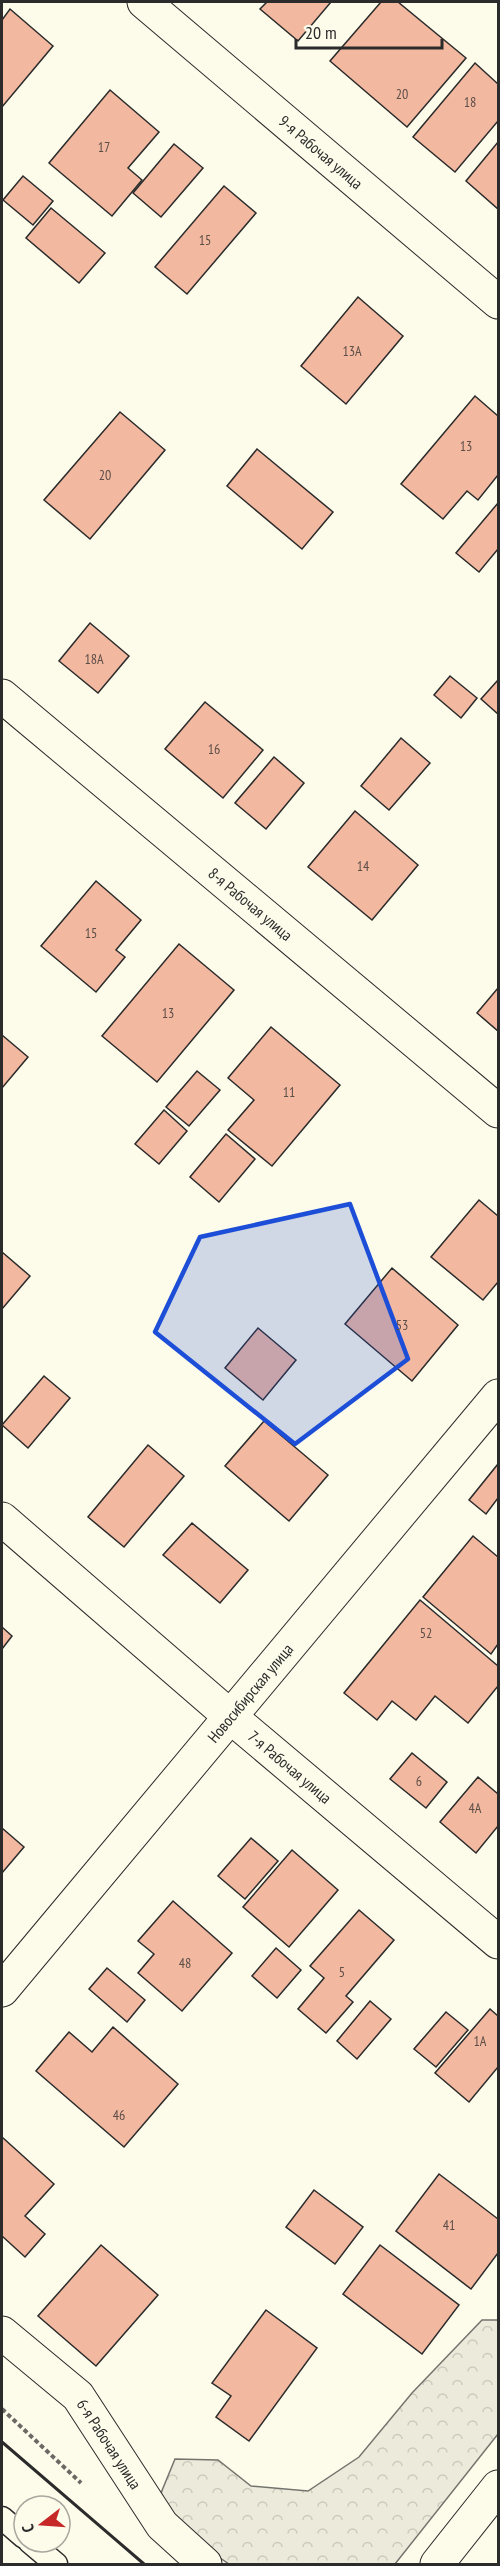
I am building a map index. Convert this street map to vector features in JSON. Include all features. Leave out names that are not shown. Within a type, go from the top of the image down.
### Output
[{"type":"street","name":"9-я Рабочая улица","points":[[144,2],[498,302]]},
{"type":"street","name":"8-я Рабочая улица","points":[[2,696],[498,1111]]},
{"type":"street","name":"Новосибирская улица","points":[[2,1990],[232,1718],[498,1396]]},
{"type":"street","name":"7-я Рабочая улица","points":[[2,1519],[232,1718],[498,1942]]},
{"type":"street","name":"6-я Рабочая улица","points":[[2,2333],[78,2396],[162,2525],[205,2565]]},
{"type":"street","points":[[437,2565],[498,2487]]},
{"type":"lane","points":[[44,2554],[56,2565]]},
{"type":"highlighted area","points":[[350,1204],[408,1359],[295,1444],[155,1332],[200,1237]]},
{"type":"green space","points":[[482,2320],[498,2320],[498,2434],[395,2564],[229,2564],[182,2532],[161,2493],[175,2459],[218,2460],[251,2486],[308,2491],[359,2457],[412,2393]]},
{"type":"building","points":[[267,2],[331,2],[298,41],[260,9]]},
{"type":"building","points":[[381,2],[398,2],[466,58],[407,127],[330,61]]},
{"type":"building","points":[[10,9],[53,46],[2,107],[2,20]]},
{"type":"building","points":[[475,63],[498,84],[498,121],[455,172],[413,137]]},
{"type":"building","points":[[110,90],[159,132],[128,168],[142,180],[112,216],[49,163]]},
{"type":"building","points":[[498,142],[498,209],[466,181]]},
{"type":"building","points":[[174,144],[203,168],[161,217],[133,193]]},
{"type":"building","points":[[23,176],[53,201],[33,225],[3,200]]},
{"type":"building","points":[[224,186],[256,213],[187,294],[155,267]]},
{"type":"building","points":[[51,208],[105,253],[79,283],[26,238]]},
{"type":"building","points":[[358,297],[403,336],[346,404],[301,366]]},
{"type":"building","points":[[475,396],[498,416],[498,475],[478,500],[467,491],[443,519],[401,484]]},
{"type":"building","points":[[120,412],[165,450],[90,539],[44,500]]},
{"type":"building","points":[[257,449],[333,512],[302,549],[227,486]]},
{"type":"building","points":[[498,503],[498,549],[479,572],[456,553]]},
{"type":"building","points":[[90,623],[129,656],[98,693],[59,661]]},
{"type":"building","points":[[450,676],[477,698],[461,718],[434,695]]},
{"type":"building","points":[[498,680],[498,714],[481,699]]},
{"type":"building","points":[[205,702],[263,750],[223,798],[165,749]]},
{"type":"building","points":[[401,738],[430,763],[389,810],[361,786]]},
{"type":"building","points":[[274,757],[304,783],[266,829],[235,803]]},
{"type":"building","points":[[355,811],[418,865],[372,920],[308,867]]},
{"type":"building","points":[[96,881],[141,920],[116,950],[125,957],[96,992],[41,946]]},
{"type":"building","points":[[179,944],[234,990],[157,1082],[102,1036]]},
{"type":"building","points":[[498,988],[498,1031],[477,1013]]},
{"type":"building","points":[[271,1027],[340,1085],[272,1166],[228,1130],[254,1100],[228,1078]]},
{"type":"building","points":[[2,1035],[28,1057],[2,1088]]},
{"type":"building","points":[[197,1071],[220,1090],[189,1126],[166,1107]]},
{"type":"building","points":[[164,1110],[187,1131],[159,1164],[135,1144]]},
{"type":"building","points":[[226,1134],[255,1159],[219,1202],[190,1177]]},
{"type":"building","points":[[479,1200],[498,1216],[498,1282],[483,1300],[431,1257]]},
{"type":"building","points":[[2,1252],[30,1276],[2,1309]]},
{"type":"building","points":[[392,1268],[458,1325],[412,1381],[345,1324]]},
{"type":"building","points":[[258,1328],[296,1360],[263,1400],[225,1368]]},
{"type":"building","points":[[44,1376],[70,1398],[28,1448],[2,1425]]},
{"type":"building","points":[[264,1421],[328,1475],[289,1521],[225,1466]]},
{"type":"building","points":[[148,1445],[184,1476],[124,1547],[88,1517]]},
{"type":"building","points":[[498,1464],[498,1498],[486,1514],[469,1500]]},
{"type":"building","points":[[192,1523],[248,1570],[220,1603],[163,1555]]},
{"type":"building","points":[[473,1536],[498,1557],[498,1644],[491,1654],[423,1597]]},
{"type":"building","points":[[420,1600],[498,1666],[498,1686],[468,1723],[435,1696],[416,1720],[392,1701],[377,1720],[344,1693]]},
{"type":"building","points":[[2,1627],[12,1636],[2,1649]]},
{"type":"building","points":[[412,1753],[447,1782],[426,1808],[390,1779]]},
{"type":"building","points":[[478,1777],[498,1794],[498,1826],[476,1853],[440,1822]]},
{"type":"building","points":[[2,1828],[24,1847],[2,1873]]},
{"type":"building","points":[[251,1838],[278,1861],[245,1899],[218,1876]]},
{"type":"building","points":[[292,1850],[338,1890],[289,1947],[243,1907]]},
{"type":"building","points":[[173,1901],[232,1953],[182,2011],[138,1973],[154,1954],[138,1941]]},
{"type":"building","points":[[359,1910],[394,1940],[346,1996],[353,2002],[326,2033],[298,2009],[324,1978],[310,1966]]},
{"type":"building","points":[[276,1948],[301,1970],[277,1998],[252,1976]]},
{"type":"building","points":[[107,1968],[145,2000],[127,2022],[89,1989]]},
{"type":"building","points":[[370,2001],[391,2019],[357,2059],[337,2041]]},
{"type":"building","points":[[490,2009],[498,2016],[498,2067],[469,2102],[435,2073]]},
{"type":"building","points":[[446,2012],[468,2030],[436,2067],[414,2049]]},
{"type":"building","points":[[113,2027],[178,2084],[124,2147],[36,2071],[69,2032],[92,2052]]},
{"type":"building","points":[[2,2137],[54,2184],[25,2216],[45,2234],[25,2257],[2,2236]]},
{"type":"building","points":[[439,2174],[498,2219],[498,2253],[471,2289],[396,2231]]},
{"type":"building","points":[[314,2190],[363,2227],[335,2264],[286,2227]]},
{"type":"building","points":[[101,2245],[158,2295],[96,2366],[38,2316]]},
{"type":"building","points":[[380,2245],[459,2305],[422,2354],[343,2294]]},
{"type":"building","points":[[266,2310],[317,2348],[249,2441],[216,2417],[231,2396],[212,2383]]},
{"type":"wall","points":[[2,2442],[144,2564]]}]
